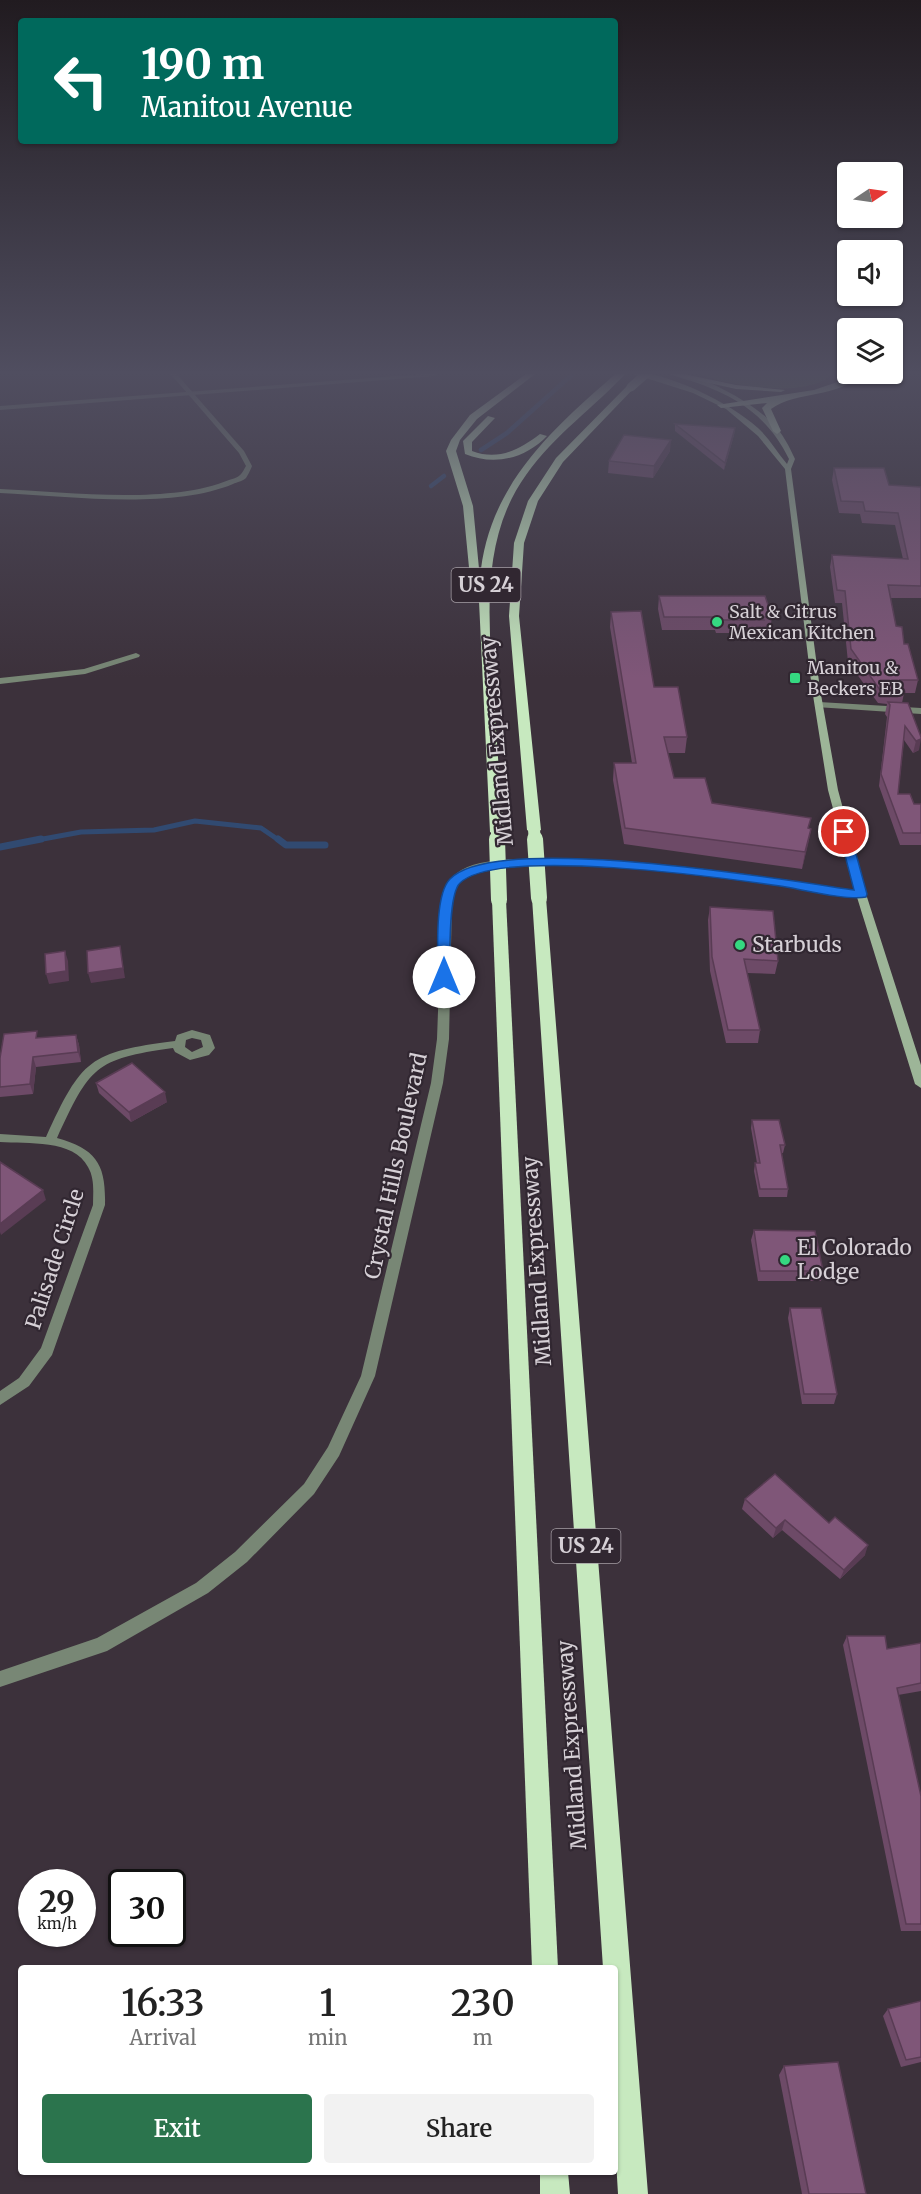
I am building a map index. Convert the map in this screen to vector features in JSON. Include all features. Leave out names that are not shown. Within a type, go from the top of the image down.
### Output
[{"type":"highway","points":[[457,473],[471,522],[487,674]]},
{"type":"highway","name":"Midland Expressway","points":[[523,473],[509,495],[495,526],[486,577],[487,674],[500,900],[545,1965]]},
{"type":"highway","name":"Midland Expressway","points":[[551,473],[533,501],[519,543],[514,616],[534,830],[616,1965]]},
{"type":"highway","name":"Midland Expressway","points":[[618,1989],[633,2194]]},
{"type":"highway","points":[[554,2175],[555,2194]]},
{"type":"main road","points":[[789,473],[819,705],[833,790],[861,894],[921,1084]]},
{"type":"street","points":[[0,491],[154,495],[212,489],[236,481],[245,473]]},
{"type":"street","points":[[0,681],[85,671],[136,655]]},
{"type":"street","points":[[819,705],[921,711]]},
{"type":"street","name":"Crystal Hills Boulevard","points":[[0,1679],[101,1646],[202,1588],[241,1557],[280,1521],[309,1489],[334,1451],[368,1376],[436,1083],[443,1040],[447,901],[454,881],[472,870],[494,866],[615,863],[683,868],[861,894]]},
{"type":"street","points":[[50,1141],[79,1080],[94,1064],[122,1052],[178,1044]]},
{"type":"street","name":"Palisade Circle","points":[[0,1138],[50,1141],[76,1148],[91,1160],[100,1180],[99,1205],[48,1351],[24,1382],[0,1399]]},
{"type":"building","points":[[835,473],[886,473],[889,485],[921,487],[921,586],[888,585],[896,626],[902,627],[904,644],[908,644],[918,680],[900,680],[905,692],[880,690],[851,649],[845,591],[837,590],[832,555],[908,559],[898,513],[865,511],[863,502],[841,501]]},
{"type":"building","points":[[659,596],[765,596],[772,617],[762,617],[764,620],[718,620],[717,617],[664,617]]},
{"type":"building","points":[[641,611],[654,687],[678,687],[687,737],[664,737],[674,778],[705,778],[712,803],[811,818],[808,828],[811,829],[805,852],[625,828],[614,763],[636,763],[611,612]]},
{"type":"building","points":[[888,702],[908,703],[921,737],[916,741],[905,726],[898,794],[910,794],[914,804],[921,804],[921,833],[903,833],[881,774],[890,705]]},
{"type":"building","points":[[710,907],[773,911],[778,961],[744,959],[760,1030],[728,1030],[712,957]]},
{"type":"building","points":[[120,946],[123,968],[88,973],[87,951]]},
{"type":"building","points":[[65,951],[66,971],[46,974],[45,954]]},
{"type":"building","points":[[37,1031],[36,1038],[76,1035],[78,1052],[33,1057],[30,1084],[0,1087],[0,1058],[4,1034]]},
{"type":"building","points":[[132,1063],[165,1092],[129,1112],[96,1083]]},
{"type":"building","points":[[752,1120],[779,1120],[785,1145],[780,1145],[788,1189],[760,1189],[755,1163],[760,1163]]},
{"type":"building","points":[[0,1162],[43,1190],[0,1224]]},
{"type":"building","name":"El Colorado Lodge","points":[[754,1230],[815,1231],[823,1271],[760,1271]]},
{"type":"building","points":[[790,1308],[821,1308],[837,1394],[804,1394]]},
{"type":"building","points":[[775,1474],[829,1523],[835,1517],[868,1545],[844,1570],[785,1520],[776,1528],[745,1499]]},
{"type":"building","points":[[847,1636],[885,1636],[887,1649],[921,1643],[921,1683],[897,1688],[921,1796],[921,1924],[906,1924]]},
{"type":"building","points":[[921,2001],[921,2057],[906,2060],[888,2009]]},
{"type":"building","points":[[838,2062],[866,2194],[809,2194],[784,2066]]},
{"type":"waterway","points":[[431,486],[444,476]]},
{"type":"waterway","points":[[32,841],[81,832],[154,830],[195,821],[261,828],[280,841]]},
{"type":"waterway","points":[[0,847],[41,839]]},
{"type":"waterway","points":[[278,839],[286,845],[325,845]]},
{"type":"place","name":"Salt & Citrus Mexican Kitchen","points":[[717,622]]},
{"type":"place","name":"Manitou & Beckers EB","points":[[795,678]]},
{"type":"place","name":"Starbuds","points":[[740,945]]},
{"type":"place","name":"El Colorado Lodge","points":[[785,1260]]},
{"type":"route","points":[[444,977],[444,932],[449,890],[454,881],[472,870],[527,863],[615,863],[683,868],[861,894],[844,832]]}]
